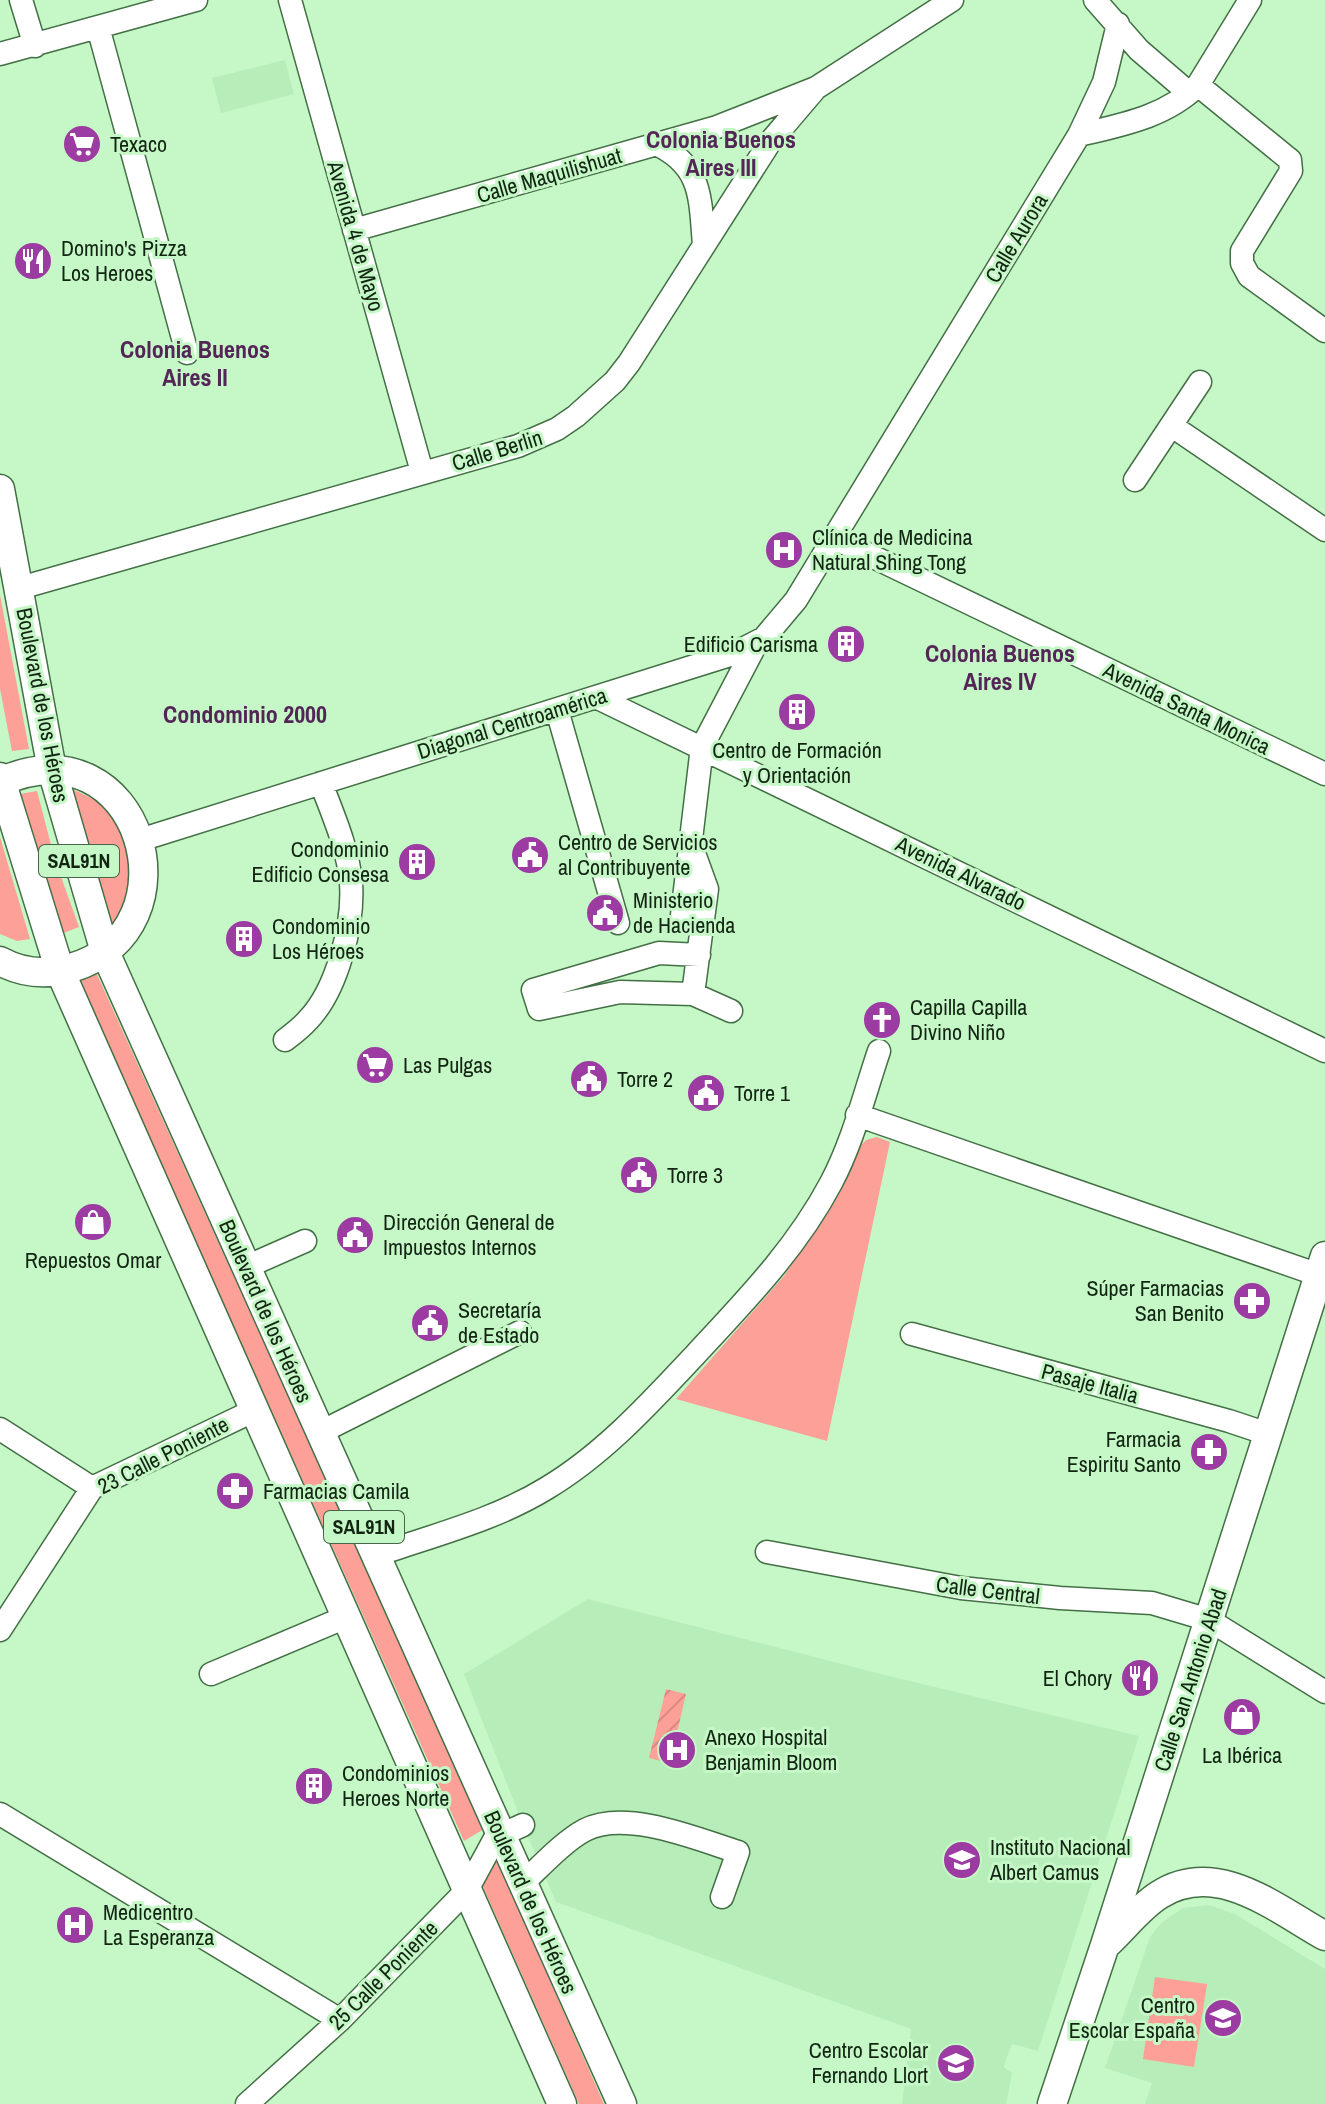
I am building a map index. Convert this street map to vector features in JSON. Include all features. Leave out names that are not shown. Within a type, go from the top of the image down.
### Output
[{"type":"main road","name":"Boulevard de los Héroes","points":[[0,489],[52,770],[105,952],[377,1555],[508,1830],[523,1883],[622,2104]]},
{"type":"main road","name":"SAL91N","points":[[3,965],[42,972],[60,971],[83,964],[105,952],[126,929],[140,901],[145,870],[140,840],[131,817],[116,797],[96,782],[73,773],[52,770],[0,780],[60,971],[562,2104]]},
{"type":"main road","name":"Calle San Antonio Abad","points":[[1052,2104],[1322,1265]]},
{"type":"main road","points":[[1105,1945],[1156,1896],[1197,1880],[1233,1886],[1325,1936]]},
{"type":"street","points":[[21,0],[35,46]]},
{"type":"street","points":[[0,54],[196,0]]},
{"type":"street","name":"Avenida 4 de Mayo","points":[[290,0],[422,472]]},
{"type":"street","name":"Calle Maquilishuat","points":[[354,230],[747,117],[816,88],[952,0]]},
{"type":"street","points":[[1095,0],[1163,73],[1194,89],[1290,160],[1291,171],[1245,244],[1242,263],[1249,276],[1325,331]]},
{"type":"street","points":[[1079,135],[1150,116],[1194,89],[1250,0]]},
{"type":"street","points":[[1079,135],[1104,82],[1118,24]]},
{"type":"street","points":[[98,27],[187,353]]},
{"type":"street","name":"Calle Berlin","points":[[20,588],[537,440],[576,416],[615,381],[629,363],[770,142],[816,88]]},
{"type":"street","name":"Calle Aurora","points":[[834,538],[1079,135]]},
{"type":"street","points":[[656,144],[684,161],[693,176],[699,190],[704,245]]},
{"type":"street","points":[[1135,480],[1200,382]]},
{"type":"street","points":[[1172,426],[1325,530]]},
{"type":"street","name":"Diagonal Centroamérica","points":[[140,840],[733,654],[756,644],[784,618],[834,538]]},
{"type":"street","name":"Avenida Santa Monica","points":[[834,538],[1325,774]]},
{"type":"street","points":[[682,915],[702,747],[756,644]]},
{"type":"street","name":"Avenida Alvarado","points":[[596,697],[1325,1051]]},
{"type":"street","points":[[557,710],[618,923]]},
{"type":"street","points":[[285,1040],[310,1019],[336,975],[349,931],[351,883],[342,838],[321,783]]},
{"type":"street","points":[[690,844],[707,883],[693,994]]},
{"type":"street","points":[[699,955],[659,953],[533,990],[539,1009],[620,992],[693,994],[731,1011]]},
{"type":"street","points":[[377,1555],[477,1521],[522,1501],[577,1468],[611,1439],[783,1260],[832,1181],[879,1051]]},
{"type":"street","points":[[857,1115],[1322,1265]]},
{"type":"street","points":[[246,1267],[305,1241]]},
{"type":"street","points":[[321,1432],[520,1332]]},
{"type":"street","name":"Pasaje Italia","points":[[912,1334],[1268,1434]]},
{"type":"street","name":"23 Calle Poniente","points":[[0,1630],[92,1488],[255,1410]]},
{"type":"street","points":[[0,1429],[92,1488]]},
{"type":"street","name":"Calle Central","points":[[767,1552],[961,1588],[1152,1603],[1209,1620],[1325,1692]]},
{"type":"street","points":[[211,1674],[346,1617]]},
{"type":"street","points":[[0,1814],[340,2020]]},
{"type":"street","points":[[523,1883],[583,1831],[603,1824],[664,1828],[738,1852],[722,1897]]},
{"type":"street","name":"25 Calle Poniente","points":[[247,2104],[340,2020],[467,1890],[508,1830]]},
{"type":"shaded area","points":[[285,60],[294,94],[221,113],[212,78]]},
{"type":"shaded area","points":[[0,595],[29,749],[12,751],[0,689]]},
{"type":"shaded area","points":[[72,789],[104,804],[129,836],[130,897],[112,928]]},
{"type":"shaded area","points":[[37,791],[55,860],[79,927],[61,934],[39,870],[20,794]]},
{"type":"shaded area","points":[[0,837],[30,939],[17,941],[0,934]]},
{"type":"shaded area","points":[[95,970],[484,1829],[464,1841],[77,976]]},
{"type":"shaded area","points":[[877,1137],[890,1142],[827,1441],[676,1399],[784,1276],[825,1216],[844,1182],[855,1152],[866,1140]]},
{"type":"shaded area","points":[[588,1599],[1139,1736],[1038,2051],[1012,2044],[1006,2060],[1004,2067],[1012,2073],[1006,2104],[902,2104],[911,2029],[556,1902],[464,1674]]},
{"type":"shaded area","points":[[666,1689],[686,1694],[670,1763],[649,1758]]},
{"type":"shaded area","points":[[494,1853],[604,2104],[579,2104],[480,1880]]},
{"type":"shaded area","name":"Centro Escolar España","points":[[1209,1905],[1235,1914],[1325,1969],[1325,2104],[1145,2104],[1152,2083],[1105,2068],[1150,1937],[1161,1923],[1183,1908]]},
{"type":"shaded area","points":[[1155,1977],[1207,1984],[1194,2067],[1143,2059]]},
{"type":"place","name":"Texaco","points":[[82,144]]},
{"type":"place","name":"Domino's Pizza Los Heroes","points":[[33,261]]},
{"type":"place","name":"Clínica de Medicina Natural Shing Tong","points":[[784,550]]},
{"type":"place","name":"Edificio Carisma","points":[[846,644]]},
{"type":"place","name":"Centro de Formación y Orientación","points":[[797,712]]},
{"type":"place","name":"Centro de Servicios al Contribuyente","points":[[530,855]]},
{"type":"place","name":"Condominio Edificio Consesa","points":[[417,862]]},
{"type":"place","name":"Ministerio de Hacienda","points":[[605,913]]},
{"type":"place","name":"Condominio Los Héroes","points":[[244,939]]},
{"type":"place","name":"Capilla Capilla Divino Niño","points":[[882,1020]]},
{"type":"place","name":"Las Pulgas","points":[[375,1065]]},
{"type":"place","name":"Torre 2","points":[[589,1079]]},
{"type":"place","name":"Torre 1","points":[[706,1093]]},
{"type":"place","name":"Torre 3","points":[[639,1175]]},
{"type":"place","name":"Repuestos Omar","points":[[93,1222]]},
{"type":"place","name":"Dirección General de Impuestos Internos","points":[[355,1235]]},
{"type":"place","name":"Súper Farmacias San Benito","points":[[1252,1301]]},
{"type":"place","name":"Secretaría de Estado","points":[[430,1323]]},
{"type":"place","name":"Farmacia Espiritu Santo","points":[[1209,1452]]},
{"type":"place","name":"Farmacias Camila","points":[[235,1491]]},
{"type":"place","name":"El Chory","points":[[1140,1678]]},
{"type":"place","name":"La Ibérica","points":[[1242,1717]]},
{"type":"place","name":"Anexo Hospital Benjamin Bloom","points":[[677,1750]]},
{"type":"place","name":"Condominios Heroes Norte","points":[[314,1786]]},
{"type":"place","name":"Instituto Nacional Albert Camus","points":[[962,1860]]},
{"type":"place","name":"Medicentro La Esperanza","points":[[75,1925]]},
{"type":"place","name":"Centro Escolar España","points":[[1223,2018]]},
{"type":"place","name":"Centro Escolar Fernando Llort","points":[[956,2063]]},
{"type":"district","name":"Colonia Buenos Aires III","points":[[721,154]]},
{"type":"district","name":"Colonia Buenos Aires II","points":[[195,364]]},
{"type":"district","name":"Colonia Buenos Aires IV","points":[[1000,668]]},
{"type":"district","name":"Condominio 2000","points":[[245,715]]}]
